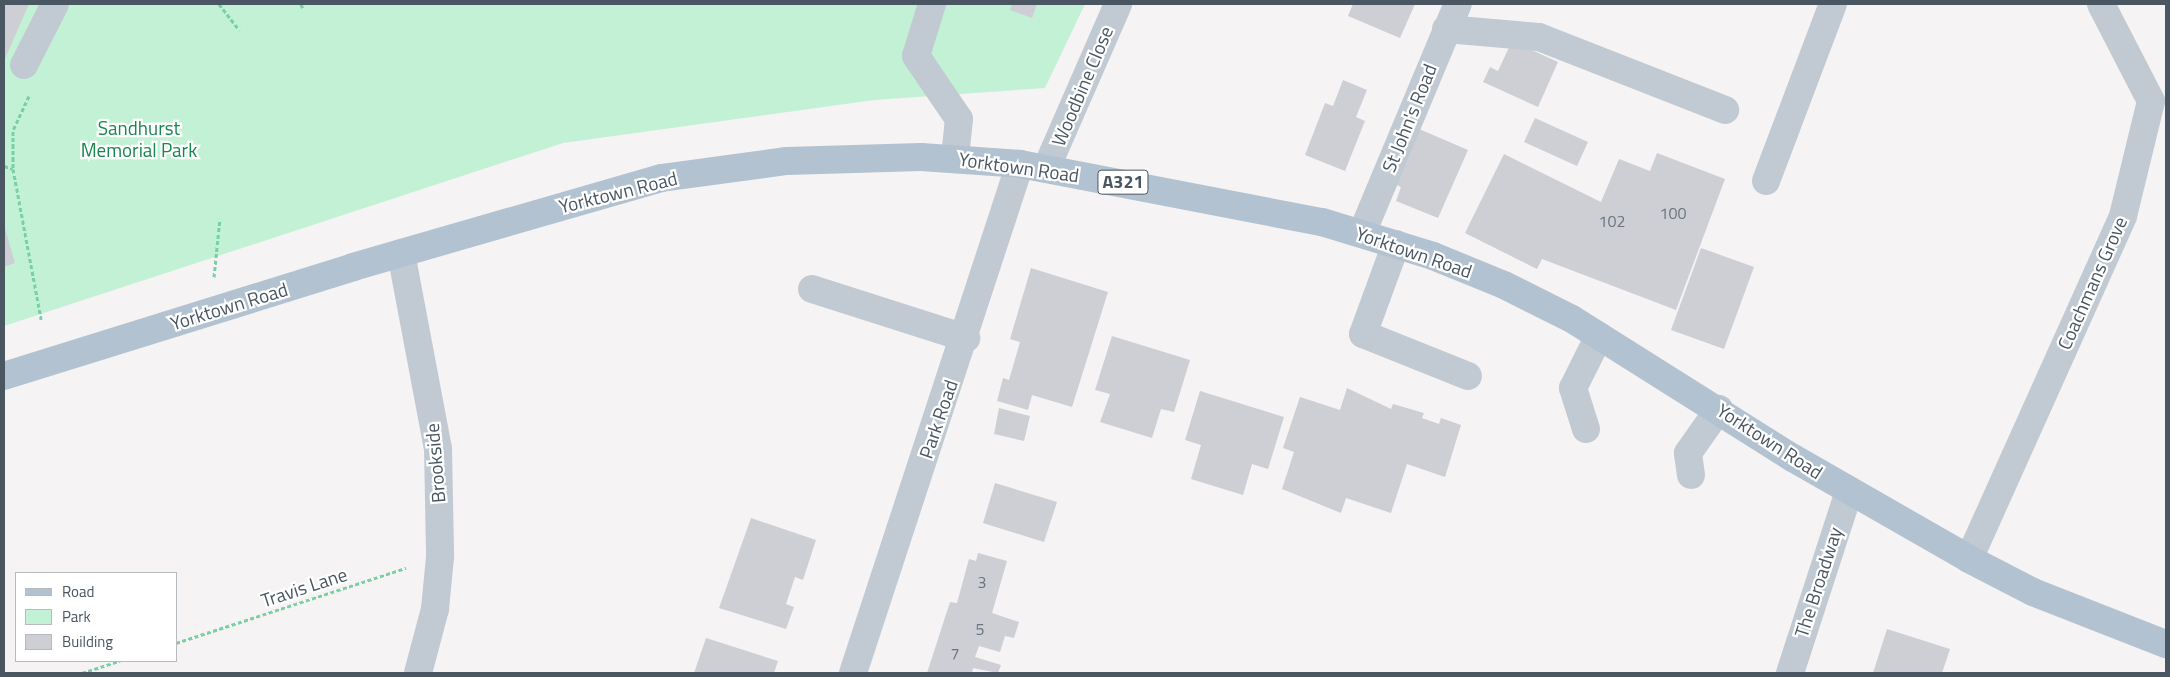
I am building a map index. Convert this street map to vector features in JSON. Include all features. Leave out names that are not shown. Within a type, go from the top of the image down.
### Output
[{"type":"main road","name":"Yorktown Road","points":[[4,376],[401,253],[661,178],[787,161],[956,158],[1033,167],[1233,203],[1362,233],[1504,285],[1599,336],[1849,491],[1969,559],[2032,592],[2166,644]]},
{"type":"street","points":[[24,65],[55,4]]},
{"type":"street","points":[[932,4],[916,56],[959,118],[956,158]]},
{"type":"street","name":"Woodbine Close","points":[[1033,167],[1118,4]]},
{"type":"street","name":"St John's Road","points":[[1362,233],[1458,4]]},
{"type":"street","points":[[1766,181],[1833,4]]},
{"type":"street","name":"Coachmans Grove","points":[[1969,559],[2123,216],[2151,101],[2101,4]]},
{"type":"street","points":[[1446,29],[1539,37],[1725,110]]},
{"type":"street","name":"Park Road","points":[[853,673],[966,338],[1033,167]]},
{"type":"street","points":[[1396,244],[1363,334],[1468,376]]},
{"type":"street","name":"Brookside","points":[[401,253],[438,448],[440,557],[435,609],[418,673]]},
{"type":"street","points":[[812,289],[966,338]]},
{"type":"street","points":[[1586,429],[1573,388],[1599,336]]},
{"type":"street","points":[[1691,474],[1688,453],[1719,409]]},
{"type":"street","name":"The Broadway","points":[[1790,673],[1849,491]]},
{"type":"path","points":[[219,4],[238,30]]},
{"type":"path","points":[[301,4],[303,9]]},
{"type":"path","points":[[24,65],[38,73],[13,131],[12,169],[41,319]]},
{"type":"path","points":[[4,166],[12,169]]},
{"type":"path","points":[[214,281],[220,218]]},
{"type":"path","name":"Travis Lane","points":[[178,641],[440,557]]},
{"type":"path","points":[[82,673],[117,662]]},
{"type":"green space","name":"Sandhurst Memorial Park","points":[[4,4],[1085,4],[1045,88],[874,100],[563,143],[4,326]]},
{"type":"building","points":[[4,4],[29,4],[4,61]]},
{"type":"building","points":[[1012,4],[1037,4],[1032,18],[1010,10]]},
{"type":"building","points":[[1353,4],[1415,4],[1400,38],[1348,16]]},
{"type":"building","points":[[1512,41],[1558,62],[1538,107],[1483,82],[1490,67],[1498,71]]},
{"type":"building","points":[[1343,80],[1367,90],[1356,117],[1365,121],[1345,171],[1305,155],[1325,103],[1333,106]]},
{"type":"building","points":[[1535,118],[1588,142],[1577,166],[1524,142]]},
{"type":"building","points":[[1412,126],[1468,150],[1438,218],[1396,201],[1401,187],[1388,181]]},
{"type":"building","points":[[1657,153],[1725,179],[1676,310],[1542,259],[1537,269],[1465,233],[1504,154],[1601,202],[1619,159],[1650,171]]},
{"type":"building","points":[[4,225],[15,263],[4,267]]},
{"type":"building","points":[[1701,248],[1754,267],[1724,349],[1671,330]]},
{"type":"building","points":[[1031,268],[1108,292],[1072,407],[1032,395],[1028,410],[997,401],[1003,378],[1009,380],[1020,342],[1010,339]]},
{"type":"building","points":[[1112,336],[1190,360],[1174,412],[1161,409],[1152,438],[1100,422],[1110,394],[1095,390]]},
{"type":"building","points":[[1347,388],[1391,409],[1393,404],[1424,413],[1422,418],[1439,424],[1441,418],[1461,425],[1445,477],[1407,464],[1391,513],[1346,498],[1341,513],[1282,489],[1294,452],[1283,448],[1300,397],[1340,410]]},
{"type":"building","points":[[1200,391],[1284,417],[1268,469],[1252,464],[1243,495],[1191,479],[1201,445],[1185,440]]},
{"type":"building","points":[[999,408],[1030,416],[1024,441],[994,434]]},
{"type":"building","points":[[995,483],[1057,502],[1044,542],[983,523]]},
{"type":"building","points":[[751,518],[816,540],[803,580],[795,577],[786,604],[794,607],[786,629],[719,608]]},
{"type":"building","points":[[978,553],[1007,561],[992,613],[1019,622],[1014,638],[1005,636],[1000,652],[979,646],[975,657],[1001,665],[998,673],[973,668],[972,673],[927,673],[950,602],[957,603],[969,559],[976,561]]},
{"type":"building","points":[[1887,629],[1950,649],[1942,673],[1873,673]]},
{"type":"building","points":[[706,638],[778,661],[774,673],[694,673]]}]
